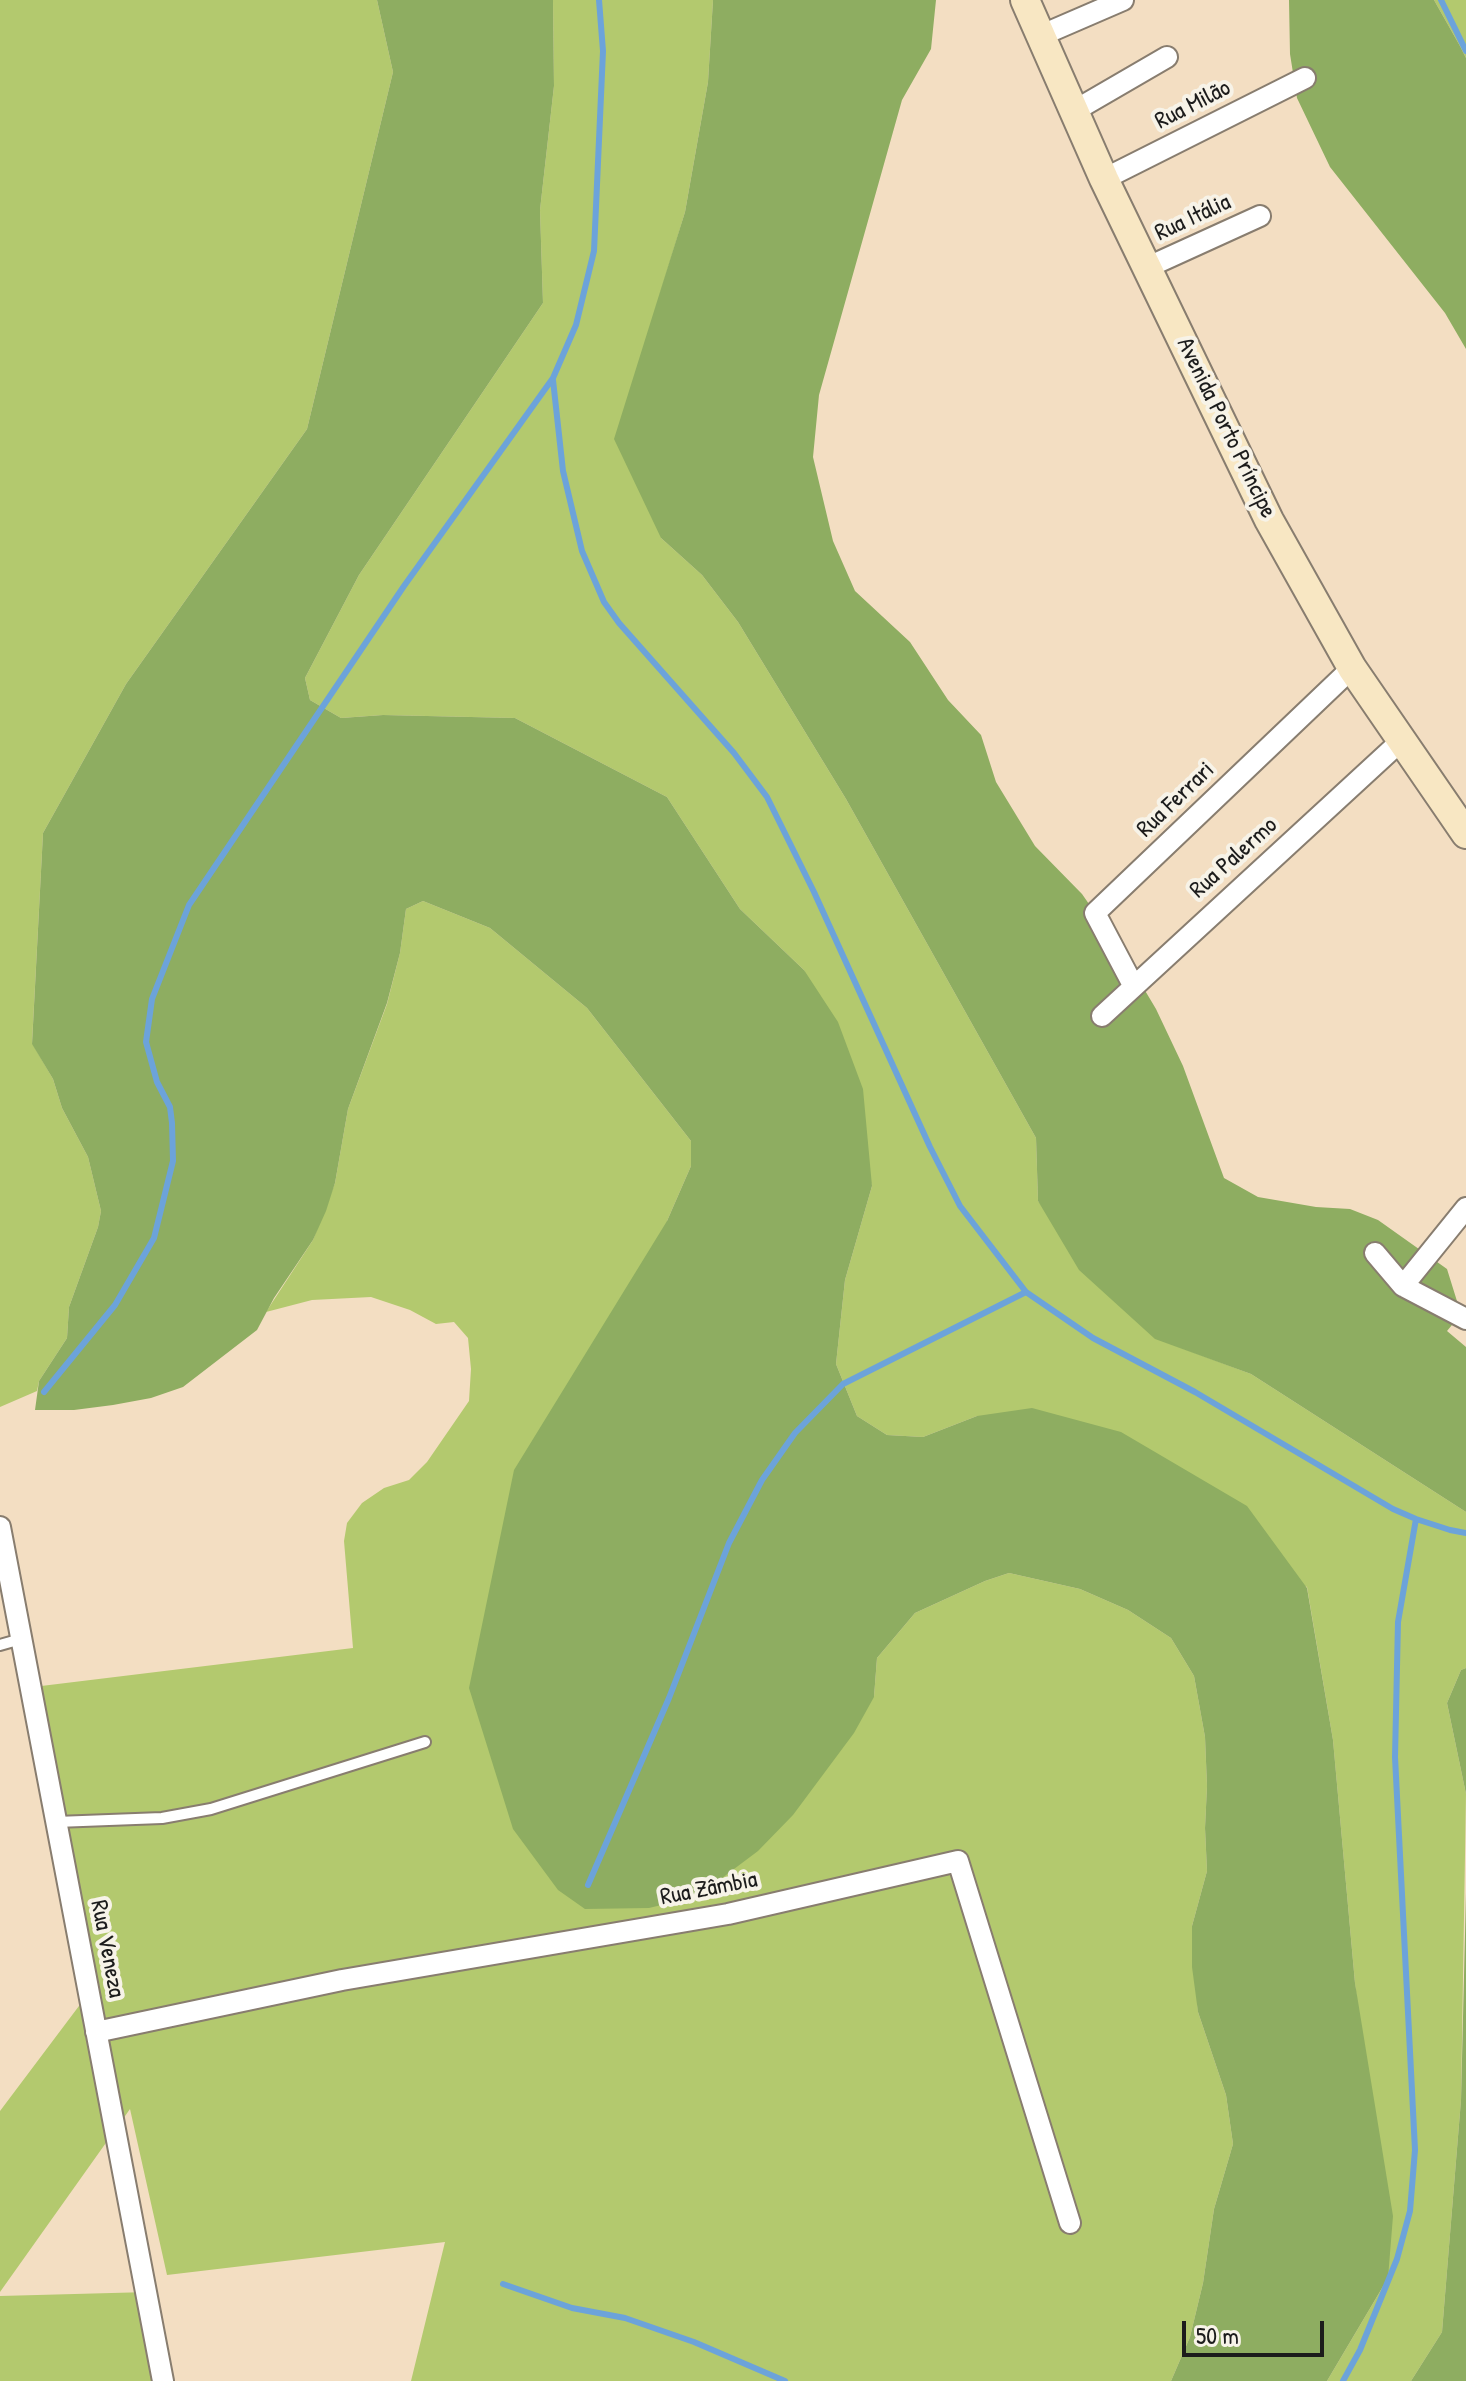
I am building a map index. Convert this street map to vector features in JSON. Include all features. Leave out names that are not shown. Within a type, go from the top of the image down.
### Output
[{"type":"street","name":"Avenida Porto Príncipe","points":[[1025,0],[1104,179],[1269,520],[1352,668],[1466,834]]},
{"type":"street","points":[[1042,35],[1123,0]]},
{"type":"street","points":[[1074,111],[1167,57]]},
{"type":"street","name":"Rua Milão","points":[[1104,179],[1305,78]]},
{"type":"street","name":"Rua Itália","points":[[1148,267],[1260,216]]},
{"type":"street","name":"Rua Ferrari","points":[[1133,985],[1095,913],[1352,668]]},
{"type":"street","name":"Rua Palermo","points":[[1102,1016],[1402,740]]},
{"type":"street","points":[[1403,1286],[1466,1208]]},
{"type":"street","points":[[1375,1253],[1403,1286],[1466,1319]]},
{"type":"street","name":"Rua Veneza","points":[[0,1527],[163,2381]]},
{"type":"street","name":"Rua Zâmbia","points":[[96,2032],[342,1980],[728,1914],[958,1861],[1070,2223]]},
{"type":"lane","points":[[0,1645],[21,1639]]},
{"type":"lane","points":[[56,1822],[162,1818],[211,1809],[425,1742]]},
{"type":"green space","points":[[0,0],[377,0],[393,72],[307,429],[126,684],[43,833],[32,1043],[53,1079],[62,1108],[88,1157],[101,1211],[69,1307],[67,1338],[39,1381],[37,1391],[0,1407]]},
{"type":"green space","points":[[377,0],[553,0],[554,86],[540,210],[543,303],[359,575],[305,678],[310,700],[341,718],[383,715],[515,718],[667,797],[740,909],[804,970],[838,1022],[863,1089],[872,1186],[845,1280],[836,1364],[857,1416],[887,1435],[923,1437],[977,1416],[1032,1408],[1121,1432],[1247,1506],[1307,1588],[1333,1740],[1355,1983],[1393,2216],[1388,2278],[1327,2381],[1171,2381],[1190,2337],[1203,2283],[1214,2209],[1233,2144],[1226,2095],[1198,2012],[1192,1967],[1192,1926],[1207,1871],[1205,1737],[1194,1676],[1171,1638],[1128,1610],[1080,1589],[1009,1573],[915,1613],[877,1658],[874,1697],[854,1733],[793,1815],[758,1851],[718,1881],[682,1900],[649,1908],[585,1909],[558,1890],[513,1829],[469,1688],[514,1470],[667,1221],[691,1166],[691,1141],[587,1008],[490,928],[423,901],[406,909],[400,953],[387,1003],[348,1109],[335,1183],[326,1211],[313,1240],[274,1298],[257,1330],[183,1387],[151,1398],[113,1405],[74,1410],[35,1410],[39,1381],[67,1338],[69,1307],[101,1211],[88,1157],[62,1108],[53,1079],[32,1044],[43,833],[126,684],[307,429],[393,72]]},
{"type":"green space","points":[[553,0],[713,0],[708,82],[685,212],[654,314],[661,538],[702,575],[738,622],[846,799],[1036,1138],[1038,1201],[1155,1338],[1251,1374],[1466,1512],[1466,1668],[1461,1670],[1447,1703],[1466,1794],[1461,2100],[1442,2332],[1411,2381],[1327,2381],[1388,2278],[1355,1983],[1333,1740],[1307,1587],[977,1416],[923,1437],[887,1435],[857,1416],[836,1364],[845,1280],[872,1186],[804,970],[740,909],[667,797],[515,718],[383,715],[341,718],[310,700],[305,678],[359,575],[543,303],[540,210],[554,86]]},
{"type":"green space","points":[[713,0],[936,0],[931,49],[902,100],[819,395],[813,457],[833,541],[855,591],[910,642],[948,700],[981,735],[996,782],[1035,846],[1082,894],[1119,947],[1156,1009],[1183,1066],[1224,1178],[1258,1197],[1316,1207],[1350,1209],[1378,1220],[1447,1269],[1461,1314],[1447,1331],[1466,1347],[1466,1512],[1251,1374],[1155,1339],[1079,1270],[1038,1201],[1036,1138],[846,799],[738,622],[702,575],[661,538],[614,439],[685,212],[708,82]]},
{"type":"green space","points":[[1289,0],[1434,0],[1460,46],[1466,58],[1466,349],[1445,313],[1330,167],[1297,98],[1290,54]]},
{"type":"green space","points":[[1434,0],[1466,0],[1466,58],[1460,46]]},
{"type":"green space","points":[[423,901],[490,928],[587,1008],[691,1141],[691,1166],[667,1221],[874,1697],[877,1658],[915,1613],[1009,1573],[1080,1589],[1128,1610],[1171,1638],[1194,1676],[1205,1737],[1207,1786],[1207,1871],[1192,1926],[1198,2012],[1226,2095],[1233,2144],[1214,2209],[1203,2283],[1190,2337],[1171,2381],[411,2381],[445,2242],[167,2275],[130,2109],[0,2292],[0,2111],[94,1986],[33,1687],[353,1648],[344,1541],[347,1523],[362,1503],[384,1488],[409,1480],[427,1462],[469,1401],[471,1369],[468,1338],[454,1322],[436,1324],[410,1310],[371,1297],[312,1300],[266,1312],[313,1240],[335,1183],[348,1109],[387,1004],[400,953],[406,909]]},
{"type":"green space","points":[[1466,1668],[1466,1794],[1447,1703],[1461,1670]]},
{"type":"green space","points":[[1466,1893],[1466,2381],[1411,2381],[1442,2332],[1461,2100]]},
{"type":"green space","points":[[149,2292],[163,2381],[0,2381],[0,2296]]},
{"type":"waterway","points":[[44,1392],[115,1305],[154,1238],[173,1161],[172,1123],[170,1107],[157,1082],[146,1042],[152,999],[189,905],[404,586],[553,378],[576,325],[594,251],[603,51],[599,0]]},
{"type":"waterway","points":[[1441,0],[1466,51]]},
{"type":"waterway","points":[[553,380],[563,471],[582,551],[604,602],[734,753],[767,797],[960,1206],[1026,1292],[1093,1338],[1195,1392],[1393,1509],[1466,1533]]},
{"type":"waterway","points":[[588,1885],[669,1698],[729,1543],[762,1480],[795,1433],[843,1384],[1026,1292]]},
{"type":"waterway","points":[[1343,2381],[1360,2350],[1397,2259],[1410,2211],[1415,2150],[1395,1757],[1398,1622],[1416,1519]]},
{"type":"waterway","points":[[503,2284],[572,2308],[625,2318],[694,2342],[785,2381]]}]
